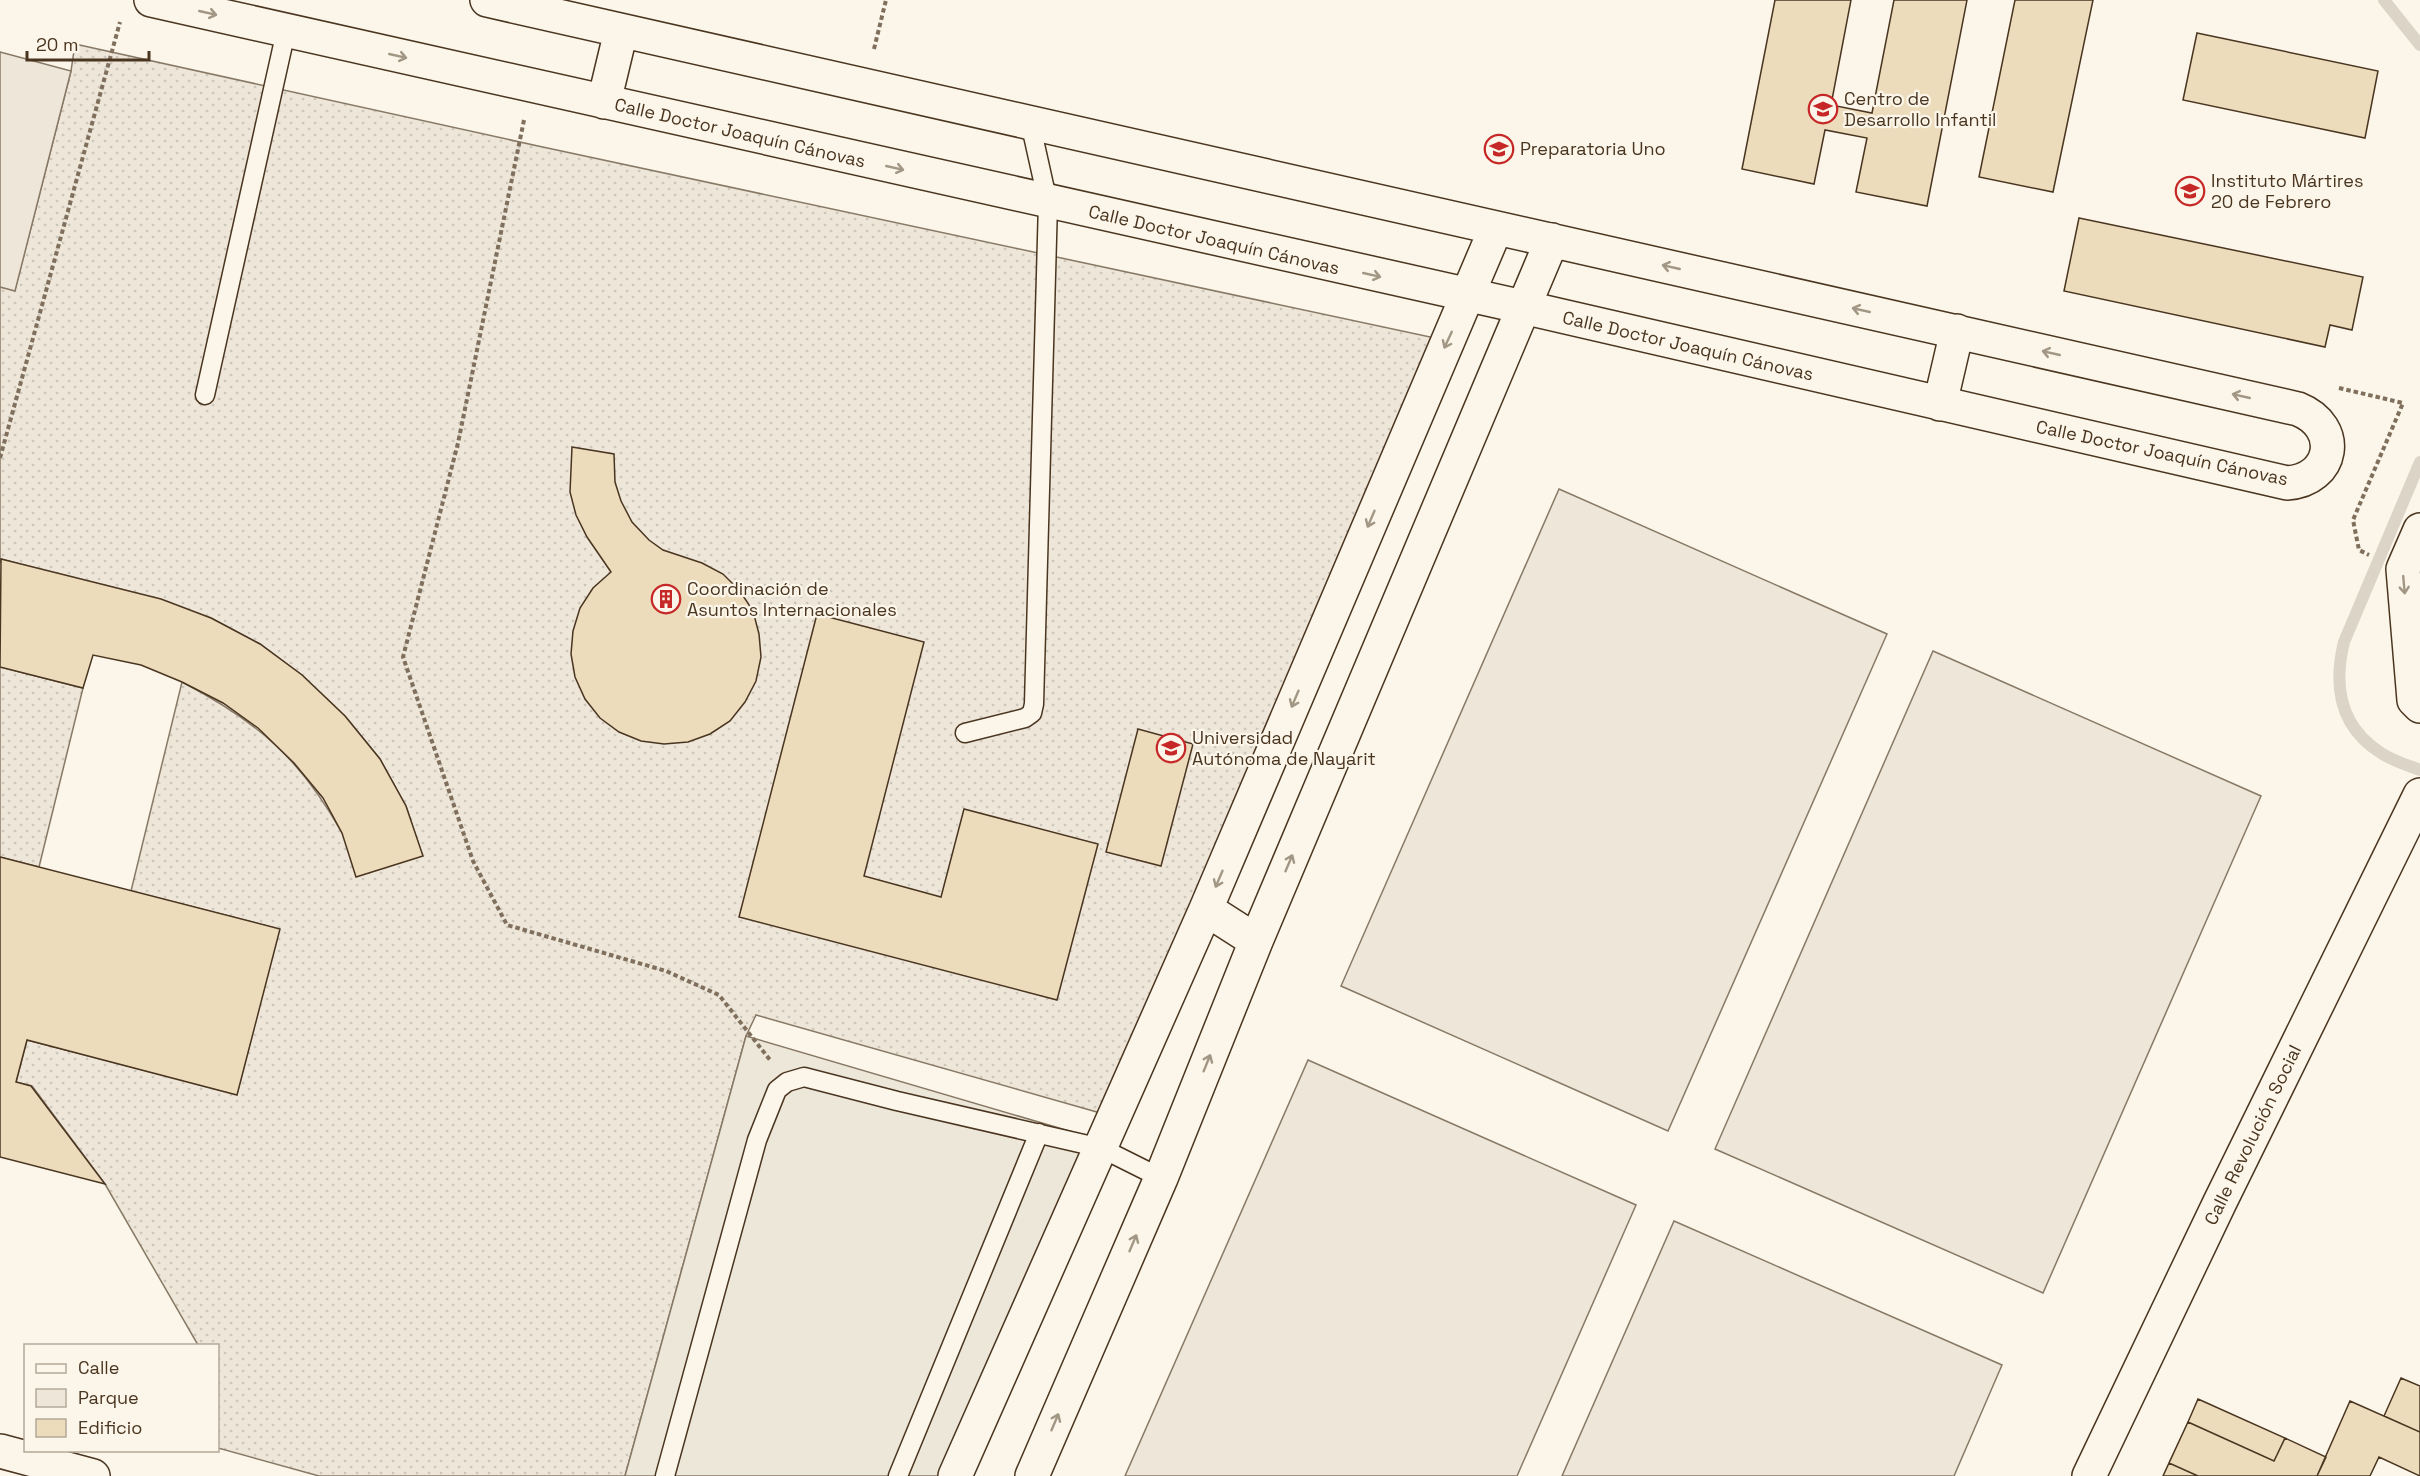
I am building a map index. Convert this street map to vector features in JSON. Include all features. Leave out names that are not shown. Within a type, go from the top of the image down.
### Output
[{"type":"street","name":"Calle Doctor Joaquín Cánovas","points":[[137,6],[286,31],[1523,308],[2287,483],[2300,482],[2311,477],[2326,458],[2328,445],[2322,428],[2310,413],[2298,409],[487,0]]},
{"type":"street","points":[[604,102],[621,31]]},
{"type":"street","points":[[955,1476],[1206,909],[1496,228]]},
{"type":"street","points":[[1032,1476],[1161,1178],[1256,941],[1552,240]]},
{"type":"street","points":[[1940,404],[1957,331]]},
{"type":"street","points":[[2420,530],[2403,569],[2414,700],[2420,706]]},
{"type":"street","name":"Calle Revolución Social","points":[[2089,1476],[2220,1202],[2419,797]]},
{"type":"street","points":[[1206,909],[1256,941]]},
{"type":"street","points":[[0,1451],[93,1476]]},
{"type":"lane","points":[[205,395],[286,31]]},
{"type":"lane","points":[[965,733],[1025,718],[1032,713],[1034,704],[1048,203],[1030,122]]},
{"type":"lane","points":[[665,1476],[757,1140],[777,1090],[787,1082],[804,1077],[1101,1148],[1161,1178]]},
{"type":"lane","points":[[898,1476],[1039,1133]]},
{"type":"path","points":[[873,55],[885,0]]},
{"type":"path","points":[[0,458],[137,6]]},
{"type":"path","points":[[530,87],[458,443],[404,657],[473,861],[507,926],[666,971],[719,995],[787,1082]]},
{"type":"green space","points":[[75,44],[538,146],[1449,341],[1111,1116],[756,1015],[746,1036],[625,1476],[319,1476],[219,1448],[219,1344],[197,1344],[105,1184],[32,1086],[16,1082],[27,1040],[237,1094],[279,929],[131,891],[182,682],[233,712],[275,744],[310,784],[342,833],[422,855],[406,806],[380,759],[345,716],[302,675],[260,644],[211,618],[1,559],[0,563],[0,287],[15,290],[71,71]]},
{"type":"green space","points":[[0,52],[71,71],[15,291],[0,287]]},
{"type":"green space","points":[[1559,489],[1887,634],[1668,1131],[1341,986]]},
{"type":"green space","points":[[1933,651],[2261,796],[2043,1293],[1715,1149]]},
{"type":"green space","points":[[0,667],[83,688],[39,867],[0,857]]},
{"type":"green space","points":[[1308,1060],[1636,1205],[1517,1476],[1125,1476]]},
{"type":"green space","points":[[1674,1221],[2002,1365],[1954,1476],[1562,1476]]},
{"type":"shaded area","points":[[746,1036],[1093,1138],[948,1476],[625,1476]]},
{"type":"building","points":[[1775,0],[1851,0],[1831,105],[1872,113],[1894,0],[1967,0],[1927,206],[1856,192],[1867,138],[1825,130],[1814,184],[1742,169]]},
{"type":"building","points":[[2015,0],[2093,0],[2053,192],[1979,177]]},
{"type":"building","points":[[2197,33],[2378,71],[2365,138],[2183,100]]},
{"type":"building","points":[[2079,218],[2363,277],[2352,330],[2330,325],[2325,347],[2064,291]]},
{"type":"building","name":"Coordinación de Asuntos Internacionales","points":[[572,447],[614,454],[615,482],[621,501],[632,522],[649,540],[663,550],[702,563],[723,574],[740,591],[753,611],[759,634],[761,657],[756,681],[745,702],[730,721],[710,734],[688,742],[664,744],[641,741],[619,732],[600,718],[585,699],[575,677],[571,654],[573,631],[580,608],[593,588],[611,572],[587,537],[576,515],[570,492]]},
{"type":"building","points":[[1,559],[161,599],[211,618],[260,644],[302,675],[345,716],[380,759],[406,806],[423,856],[356,877],[342,833],[323,798],[294,763],[258,728],[223,703],[182,682],[141,665],[93,655],[83,688],[0,667]]},
{"type":"building","points":[[817,614],[924,642],[864,876],[941,897],[964,809],[1098,844],[1057,1000],[739,917]]},
{"type":"building","points":[[1138,729],[1193,744],[1161,866],[1106,852]]},
{"type":"building","points":[[0,857],[280,929],[237,1095],[27,1040],[16,1082],[31,1086],[105,1184],[0,1157]]},
{"type":"building","points":[[2401,1378],[2420,1386],[2420,1432],[2384,1416]]},
{"type":"building","points":[[2198,1399],[2285,1438],[2274,1461],[2188,1422]]},
{"type":"building","points":[[2350,1401],[2420,1432],[2420,1476],[2379,1457],[2370,1476],[2317,1476]]},
{"type":"building","points":[[2188,1422],[2274,1461],[2285,1438],[2326,1457],[2317,1476],[2198,1476],[2169,1463]]},
{"type":"building","points":[[2169,1463],[2198,1476],[2163,1476]]},
{"type":"waterway","points":[[2384,0],[2420,45]]},
{"type":"waterway","points":[[2420,462],[2344,642],[2339,675],[2343,705],[2356,731],[2367,743],[2386,756],[2420,770]]},
{"type":"place","name":"Centro de Desarrollo Infantil","points":[[1823,109]]},
{"type":"place","name":"Preparatoria Uno","points":[[1499,149]]},
{"type":"place","name":"Instituto Mártires 20 de Febrero","points":[[2190,191]]},
{"type":"place","name":"Coordinación de Asuntos Internacionales","points":[[666,599]]},
{"type":"place","name":"Universidad Autónoma de Nayarit","points":[[1171,748]]}]
